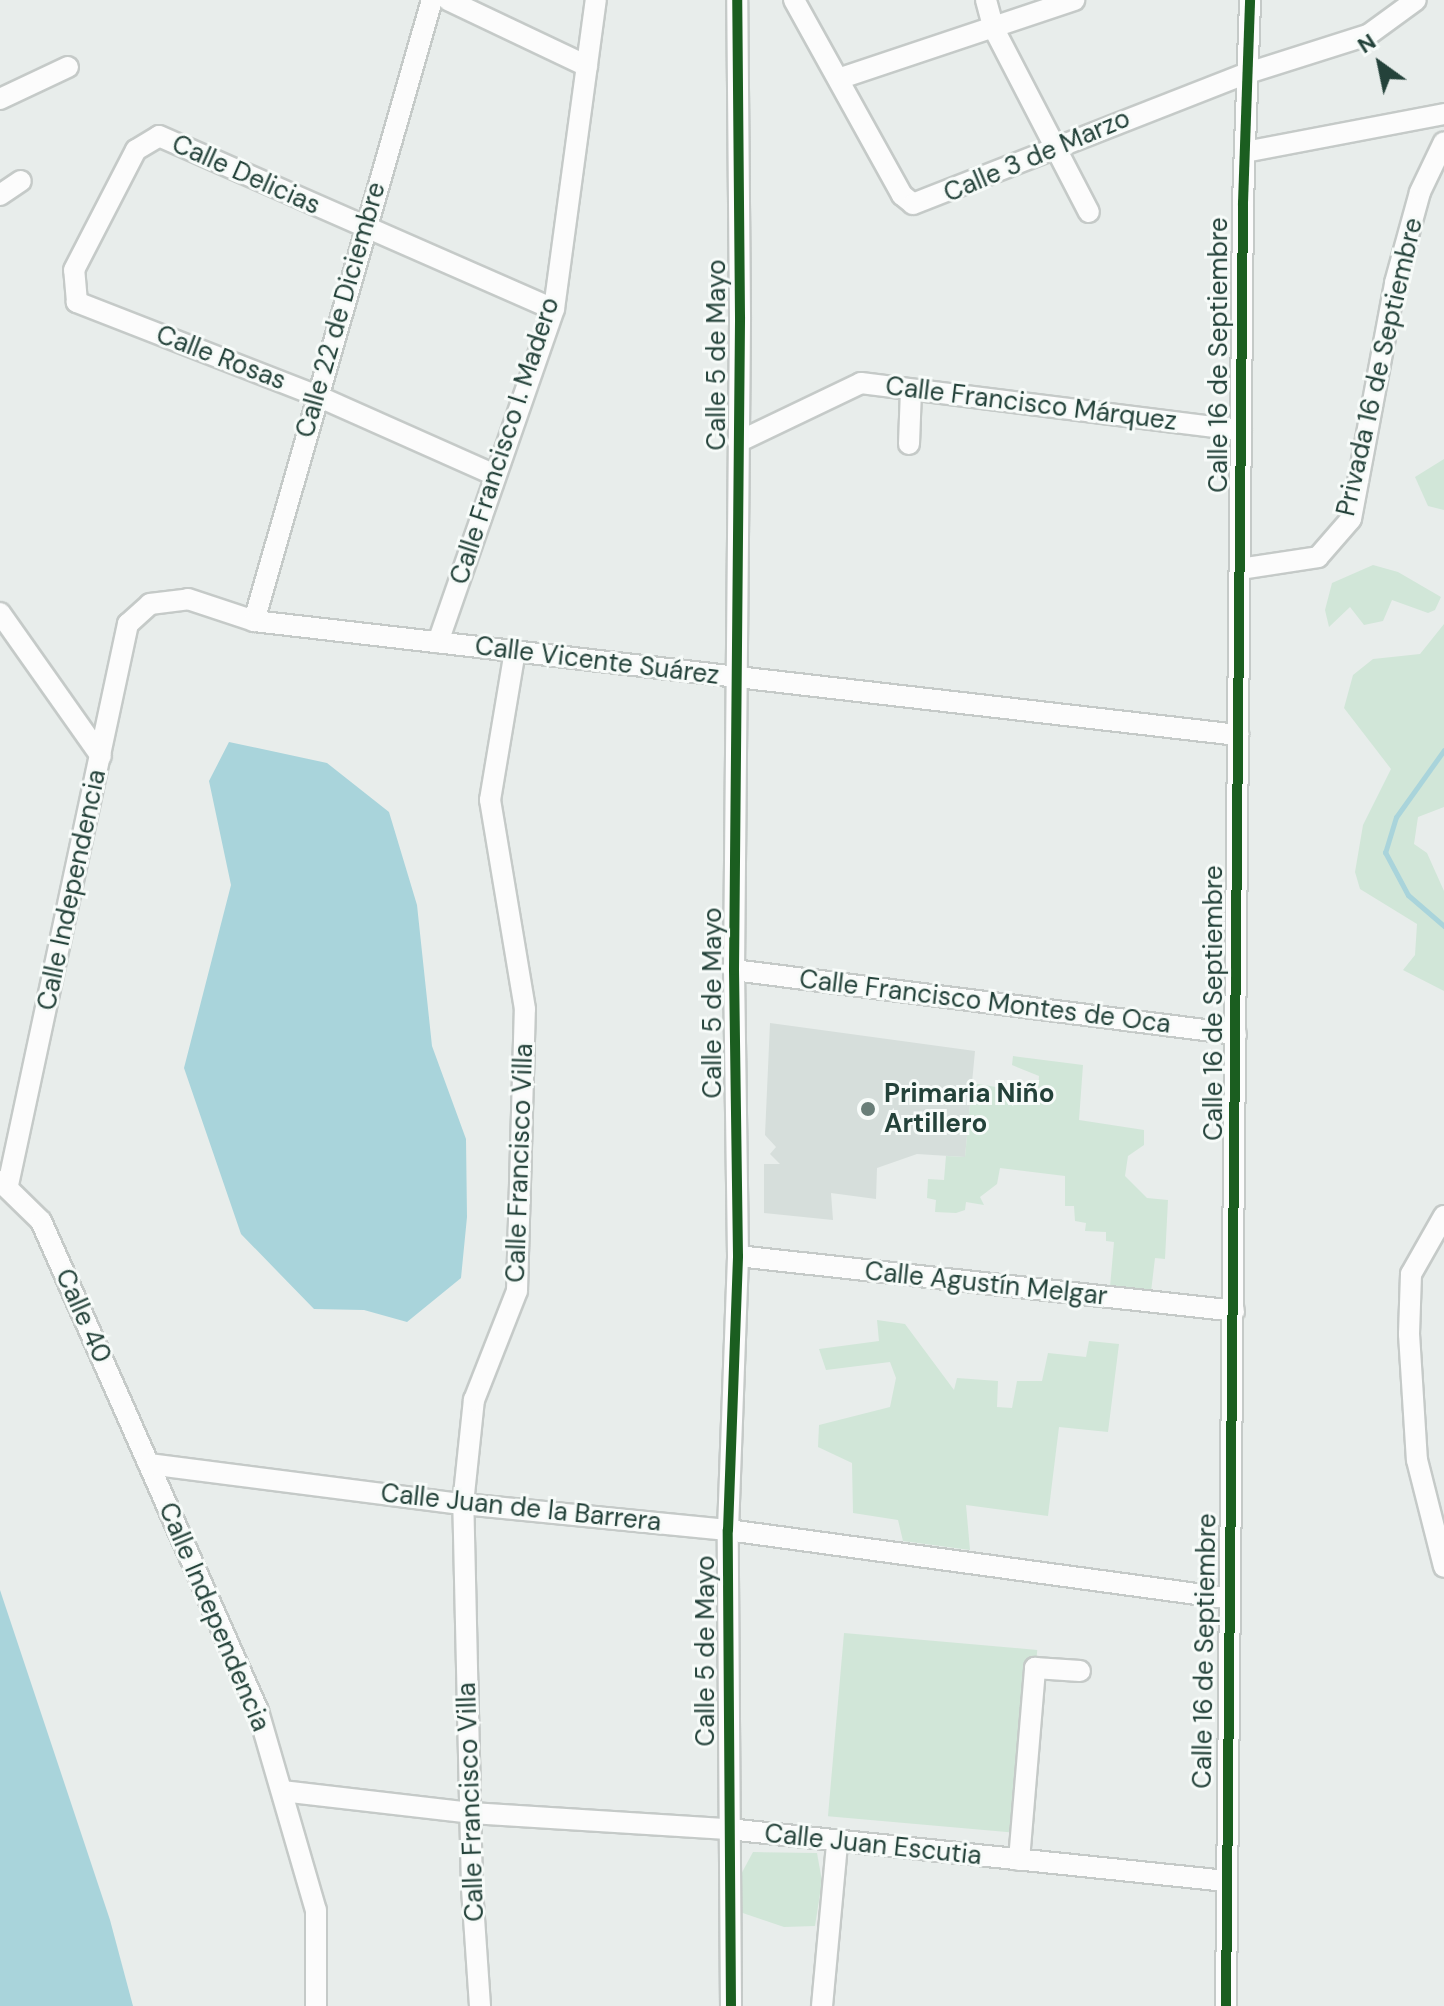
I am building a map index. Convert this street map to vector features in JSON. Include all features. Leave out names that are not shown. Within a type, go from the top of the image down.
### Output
[{"type":"street","name":"Calle 22 de Diciembre","points":[[254,621],[315,395],[432,0]]},
{"type":"street","points":[[448,0],[587,66]]},
{"type":"street","name":"Calle Francisco I. Madero","points":[[438,642],[554,309],[596,0]]},
{"type":"street","name":"Calle 5 de Mayo","points":[[731,2006],[728,1530],[738,1256],[734,970],[737,0]]},
{"type":"street","name":"Calle 3 de Marzo","points":[[794,0],[841,78],[902,195],[913,204],[927,203],[1055,145],[1248,73],[1368,35],[1392,9],[1416,0]]},
{"type":"street","points":[[986,0],[994,29],[1089,212]]},
{"type":"street","points":[[841,78],[1074,0]]},
{"type":"street","name":"Calle 16 de Septiembre","points":[[1226,2006],[1226,1598],[1234,1311],[1241,430],[1250,0]]},
{"type":"street","points":[[0,99],[68,67]]},
{"type":"street","points":[[1245,152],[1444,114]]},
{"type":"street","name":"Calle Delicias","points":[[77,302],[74,270],[136,150],[159,136],[365,229],[554,309]]},
{"type":"street","name":"Privada 16 de Septiembre","points":[[1240,569],[1318,557],[1351,519],[1395,283],[1420,192],[1444,142]]},
{"type":"street","points":[[0,195],[21,181]]},
{"type":"street","name":"Calle Rosas","points":[[77,302],[315,395],[495,475]]},
{"type":"street","name":"Calle Francisco Márquez","points":[[738,442],[861,383],[1241,430]]},
{"type":"street","points":[[909,444],[911,390]]},
{"type":"street","name":"Calle Vicente Suárez","points":[[150,604],[188,599],[254,621],[1238,735]]},
{"type":"street","name":"Calle Independencia","points":[[4,1183],[128,624],[150,604]]},
{"type":"street","points":[[0,613],[101,756]]},
{"type":"street","name":"Calle Francisco Villa","points":[[480,2006],[471,1813],[463,1504],[474,1400],[517,1291],[525,1009],[490,800],[515,651]]},
{"type":"street","name":"Calle Francisco Montes de Oca","points":[[734,970],[1236,1034]]},
{"type":"street","name":"Calle 40","points":[[4,1183],[41,1221],[149,1464]]},
{"type":"street","points":[[1444,1216],[1411,1274],[1409,1334],[1417,1460],[1444,1567]]},
{"type":"street","name":"Calle Agustín Melgar","points":[[738,1256],[1234,1311]]},
{"type":"street","name":"Calle Independencia","points":[[149,1464],[258,1711],[316,1910],[316,2006]]},
{"type":"street","name":"Calle Juan de la Barrera","points":[[149,1464],[463,1504],[728,1530],[1226,1598]]},
{"type":"street","points":[[1019,1860],[1035,1668],[1080,1671]]},
{"type":"street","name":"Calle Juan Escutia","points":[[282,1791],[471,1813],[728,1829],[837,1843],[1226,1881]]},
{"type":"street","points":[[822,2006],[837,1843]]},
{"type":"shaded area","name":"Primaria Niño Artillero","points":[[770,1023],[975,1051],[965,1157],[917,1154],[877,1168],[876,1199],[831,1193],[833,1220],[764,1213],[764,1164],[780,1164],[770,1154],[776,1147],[765,1135]]},
{"type":"green space","points":[[1444,459],[1444,510],[1428,506],[1415,477]]},
{"type":"green space","points":[[1373,565],[1398,572],[1441,597],[1435,610],[1428,613],[1392,600],[1383,621],[1364,625],[1350,607],[1329,627],[1325,610],[1332,583]]},
{"type":"green space","points":[[1444,624],[1444,807],[1418,817],[1414,844],[1427,853],[1444,891],[1444,991],[1403,970],[1415,955],[1417,924],[1360,889],[1355,872],[1363,825],[1391,769],[1344,708],[1353,675],[1373,659],[1420,654]]},
{"type":"green space","points":[[1013,1056],[1083,1065],[1079,1120],[1144,1130],[1144,1145],[1128,1156],[1125,1176],[1147,1198],[1168,1200],[1165,1259],[1155,1258],[1151,1292],[1110,1287],[1114,1242],[1106,1241],[1106,1232],[1085,1231],[1086,1223],[1075,1221],[1074,1206],[1065,1206],[1065,1176],[1000,1168],[997,1184],[980,1197],[984,1205],[966,1202],[965,1210],[956,1213],[935,1212],[936,1200],[927,1198],[928,1179],[944,1180],[946,1156],[965,1157],[972,1083],[1008,1089],[1007,1100],[1037,1104],[1039,1076],[1012,1065]]},
{"type":"green space","points":[[877,1320],[905,1324],[954,1390],[957,1378],[998,1381],[997,1407],[1012,1408],[1017,1381],[1042,1381],[1048,1353],[1086,1357],[1089,1341],[1119,1344],[1108,1432],[1059,1427],[1048,1516],[966,1505],[970,1550],[903,1541],[898,1520],[853,1513],[852,1463],[818,1447],[819,1425],[890,1407],[896,1378],[890,1362],[826,1370],[819,1349],[879,1341]]},
{"type":"green space","points":[[844,1633],[1037,1650],[1021,1833],[828,1816]]},
{"type":"green space","points":[[753,1852],[817,1853],[822,1881],[815,1926],[784,1927],[734,1910],[739,1878]]},
{"type":"water","points":[[229,742],[327,763],[389,812],[417,905],[432,1046],[466,1139],[467,1217],[461,1278],[407,1322],[364,1310],[314,1309],[241,1234],[184,1068],[231,885],[209,781]]},
{"type":"water","points":[[0,1590],[110,1920],[133,2006],[0,2006]]},
{"type":"waterway","points":[[1444,750],[1396,817],[1385,852],[1408,895],[1444,926]]},
{"type":"cycle path","points":[[731,2006],[728,1530],[738,1256],[734,970],[740,317],[737,0]]},
{"type":"cycle path","points":[[1226,2006],[1243,203],[1250,0]]},
{"type":"place","name":"Primaria Niño Artillero","points":[[868,1109]]}]
